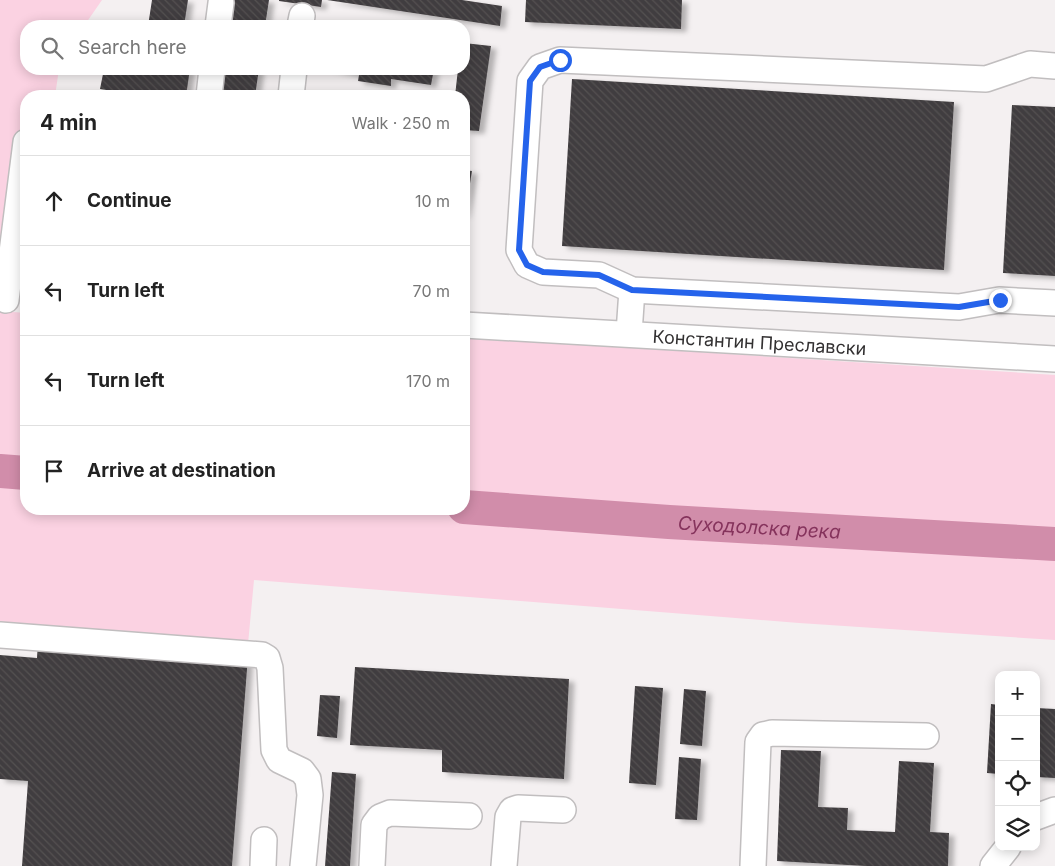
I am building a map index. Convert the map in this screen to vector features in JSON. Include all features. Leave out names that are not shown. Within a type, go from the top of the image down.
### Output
[{"type":"street","points":[[1055,66],[1030,64],[986,80],[560,60],[540,67],[530,81],[519,250],[527,265],[543,272],[599,275],[632,290],[959,307],[1000,300],[1055,303]]},
{"type":"street","points":[[210,90],[211,75]]},
{"type":"street","points":[[292,90],[293,75]]},
{"type":"street","points":[[11,300],[20,205]]},
{"type":"street","points":[[629,334],[632,290]]},
{"type":"street","name":"Константин Преславски","points":[[470,325],[1055,359]]},
{"type":"street","points":[[0,635],[258,654],[267,658],[270,668],[274,750],[279,760],[302,771],[308,779],[310,794],[303,866]]},
{"type":"street","points":[[753,866],[758,742],[763,735],[772,733],[926,736]]},
{"type":"street","points":[[504,866],[508,817],[512,810],[518,808],[563,810]]},
{"type":"street","points":[[1040,816],[1055,810]]},
{"type":"street","points":[[372,866],[374,825],[380,816],[390,813],[469,816]]},
{"type":"street","points":[[263,866],[264,840]]},
{"type":"street","points":[[993,866],[1005,851]]},
{"type":"shaded area","points":[[0,0],[102,0],[88,20],[20,20],[20,75],[58,75],[56,90],[20,90],[20,287],[0,286]]},
{"type":"shaded area","points":[[0,311],[20,313],[20,515],[470,515],[470,337],[1055,375],[1055,640],[799,623],[254,580],[248,644],[0,622]]},
{"type":"building","points":[[152,0],[188,0],[185,20],[149,20]]},
{"type":"building","points":[[225,0],[269,0],[266,20],[222,20]]},
{"type":"building","points":[[279,0],[322,0],[321,7]]},
{"type":"building","points":[[327,0],[462,0],[502,6],[500,26]]},
{"type":"building","points":[[526,0],[682,0],[681,29],[525,22]]},
{"type":"building","points":[[470,44],[491,46],[479,131],[470,130],[470,90],[456,90],[457,75],[470,75]]},
{"type":"building","points":[[103,75],[189,75],[187,90],[100,89]]},
{"type":"building","points":[[214,75],[258,75],[256,90],[212,90]]},
{"type":"building","points":[[359,75],[433,75],[431,85],[391,79],[391,86],[358,81]]},
{"type":"building","points":[[572,79],[954,102],[944,270],[562,246]]},
{"type":"building","points":[[1012,105],[1055,107],[1055,276],[1003,273]]},
{"type":"building","points":[[38,640],[248,656],[232,866],[22,866],[28,781],[0,779],[0,655],[37,658]]},
{"type":"building","points":[[355,667],[569,679],[564,779],[442,772],[442,750],[350,745]]},
{"type":"building","points":[[635,686],[663,688],[656,785],[629,783]]},
{"type":"building","points":[[684,689],[706,691],[702,746],[680,744]]},
{"type":"building","points":[[320,695],[340,696],[337,738],[317,736]]},
{"type":"building","points":[[991,704],[995,704],[995,774],[987,773]]},
{"type":"building","points":[[1040,708],[1055,709],[1055,778],[1040,777]]},
{"type":"building","points":[[781,750],[821,751],[818,807],[848,808],[847,830],[895,832],[899,761],[934,763],[930,832],[949,833],[948,866],[866,866],[777,861]]},
{"type":"building","points":[[679,757],[701,759],[697,820],[675,819]]},
{"type":"building","points":[[332,772],[356,774],[350,866],[325,866]]},
{"type":"waterway","name":"Суходолска река","points":[[0,471],[20,473]]},
{"type":"waterway","name":"Суходолска река","points":[[470,507],[669,522],[1055,544]]},
{"type":"route","points":[[560,60],[540,67],[530,81],[519,250],[527,265],[543,272],[599,275],[632,290],[959,307],[1000,300]]}]
